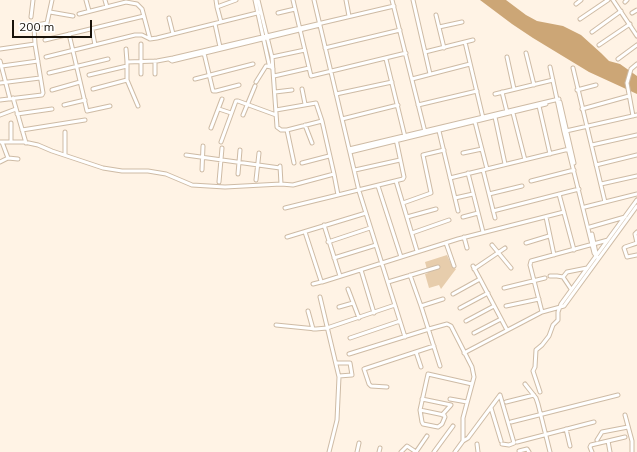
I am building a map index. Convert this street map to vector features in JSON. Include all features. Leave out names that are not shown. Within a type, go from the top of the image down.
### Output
[{"type":"street","points":[[30,17],[33,0]]},
{"type":"street","points":[[0,100],[42,95],[43,93],[35,44],[34,27],[47,23],[52,0]]},
{"type":"street","points":[[86,0],[89,11]]},
{"type":"street","points":[[105,0],[107,6]]},
{"type":"street","points":[[216,0],[221,22]]},
{"type":"street","points":[[217,7],[236,0]]},
{"type":"street","points":[[255,0],[274,76],[276,115],[279,129],[287,130],[322,121]]},
{"type":"street","points":[[258,0],[259,13]]},
{"type":"street","points":[[293,0],[310,75],[312,76],[406,53]]},
{"type":"street","points":[[314,0],[360,191],[370,228],[383,263],[405,337]]},
{"type":"street","points":[[346,0],[349,16]]},
{"type":"street","points":[[392,0],[425,133]]},
{"type":"street","points":[[413,0],[430,74]]},
{"type":"street","points":[[576,4],[581,0]]},
{"type":"street","points":[[580,20],[608,0]]},
{"type":"street","points":[[614,0],[637,36]]},
{"type":"street","points":[[79,14],[107,6],[132,2],[141,6],[150,39]]},
{"type":"street","points":[[127,62],[155,61],[204,52],[394,6]]},
{"type":"street","points":[[278,13],[295,9]]},
{"type":"street","points":[[632,13],[637,10]]},
{"type":"street","points":[[592,32],[621,11]]},
{"type":"street","points":[[50,12],[73,16]]},
{"type":"street","points":[[46,57],[138,35],[150,39],[259,13]]},
{"type":"street","points":[[436,15],[444,48]]},
{"type":"street","points":[[45,40],[144,16]]},
{"type":"street","points":[[169,18],[173,34]]},
{"type":"street","points":[[440,27],[462,22]]},
{"type":"street","points":[[215,24],[220,48]]},
{"type":"street","points":[[599,45],[630,24]]},
{"type":"street","points":[[633,30],[637,27]]},
{"type":"street","points":[[92,29],[96,45]]},
{"type":"street","points":[[325,48],[400,30]]},
{"type":"street","points":[[69,34],[88,111],[110,106]]},
{"type":"street","points":[[265,37],[272,57],[272,68]]},
{"type":"street","points":[[425,52],[473,40]]},
{"type":"street","points":[[465,42],[484,119]]},
{"type":"street","points":[[0,49],[35,44]]},
{"type":"street","points":[[140,44],[141,74]]},
{"type":"street","points":[[618,59],[637,45]]},
{"type":"street","points":[[126,49],[127,80],[138,106]]},
{"type":"street","points":[[272,57],[305,50]]},
{"type":"street","points":[[204,52],[213,90],[216,91],[239,85]]},
{"type":"street","points":[[526,53],[534,85]]},
{"type":"street","points":[[507,58],[514,89]]},
{"type":"street","points":[[49,74],[108,59]]},
{"type":"street","points":[[386,59],[405,138]]},
{"type":"street","points":[[0,60],[26,143]]},
{"type":"street","points":[[1,66],[38,61]]},
{"type":"street","points":[[155,61],[155,74]]},
{"type":"street","points":[[195,79],[253,64]]},
{"type":"street","points":[[412,79],[470,64]]},
{"type":"street","points":[[566,132],[635,116],[629,96],[627,80],[631,69],[637,64]]},
{"type":"street","points":[[89,75],[127,66]]},
{"type":"street","points":[[256,82],[266,66],[272,68]]},
{"type":"street","points":[[550,67],[553,80],[555,81],[558,100],[590,227],[593,245]]},
{"type":"street","points":[[274,76],[309,68]]},
{"type":"street","points":[[573,68],[577,90],[592,145],[605,202]]},
{"type":"street","points":[[0,83],[40,78]]},
{"type":"street","points":[[93,89],[127,80]]},
{"type":"street","points":[[495,94],[553,80]]},
{"type":"street","points":[[52,90],[80,82]]},
{"type":"street","points":[[336,94],[392,82]]},
{"type":"street","points":[[577,90],[596,85]]},
{"type":"street","points":[[243,115],[255,86]]},
{"type":"street","points":[[302,89],[305,104]]},
{"type":"street","points":[[275,92],[292,90]]},
{"type":"street","points":[[418,105],[477,90]]},
{"type":"street","points":[[502,92],[507,112]]},
{"type":"street","points":[[582,108],[629,96]]},
{"type":"street","points":[[211,128],[222,99]]},
{"type":"street","points":[[64,105],[85,100]]},
{"type":"street","points":[[350,150],[513,113],[558,100]]},
{"type":"street","points":[[425,133],[439,131],[507,112],[558,100]]},
{"type":"street","points":[[220,142],[230,113],[236,101],[276,115]]},
{"type":"street","points":[[276,110],[316,103],[322,121],[338,195]]},
{"type":"street","points":[[342,119],[398,105]]},
{"type":"street","points":[[540,106],[550,154]]},
{"type":"street","points":[[0,115],[16,109]]},
{"type":"street","points":[[17,114],[52,109]]},
{"type":"street","points":[[219,110],[230,113]]},
{"type":"street","points":[[513,113],[525,160]]},
{"type":"street","points":[[495,117],[505,164]]},
{"type":"street","points":[[22,130],[85,120]]},
{"type":"street","points":[[475,122],[482,149],[489,194],[495,218]]},
{"type":"street","points":[[11,123],[11,142]]},
{"type":"street","points":[[304,125],[312,143]]},
{"type":"street","points":[[287,130],[294,163]]},
{"type":"street","points":[[439,131],[458,210]]},
{"type":"street","points":[[65,132],[65,155]]},
{"type":"street","points":[[566,132],[574,170],[597,256]]},
{"type":"street","points":[[592,145],[637,135]]},
{"type":"street","points":[[285,208],[360,191],[404,178],[396,140]]},
{"type":"street","points":[[8,158],[1,142],[38,145],[103,168],[148,171],[166,174],[192,184],[225,187],[281,184],[293,186],[334,174]]},
{"type":"street","points":[[202,170],[203,146]]},
{"type":"street","points":[[218,182],[222,148]]},
{"type":"street","points":[[463,153],[482,149]]},
{"type":"street","points":[[450,178],[569,149]]},
{"type":"street","points":[[238,174],[240,150]]},
{"type":"street","points":[[403,203],[431,193],[423,155],[444,150]]},
{"type":"street","points":[[256,180],[259,153]]},
{"type":"street","points":[[186,155],[239,163],[280,167],[281,184]]},
{"type":"street","points":[[596,165],[637,155]]},
{"type":"street","points":[[302,163],[329,156]]},
{"type":"street","points":[[0,162],[8,158],[18,160]]},
{"type":"street","points":[[355,170],[400,160]]},
{"type":"street","points":[[531,181],[574,170]]},
{"type":"street","points":[[468,173],[483,232]]},
{"type":"street","points":[[601,184],[637,176]]},
{"type":"street","points":[[396,181],[417,252]]},
{"type":"street","points":[[378,186],[401,257]]},
{"type":"street","points":[[489,194],[522,186]]},
{"type":"street","points":[[493,211],[579,189]]},
{"type":"street","points":[[455,198],[473,194]]},
{"type":"street","points":[[559,194],[574,250]]},
{"type":"street","points":[[585,207],[637,194]]},
{"type":"street","points":[[540,392],[533,371],[535,367],[535,352],[549,336],[553,325],[558,320],[559,308],[571,289],[626,217],[637,200]]},
{"type":"street","points":[[464,353],[542,312],[564,306],[608,240],[626,217],[637,206]]},
{"type":"street","points":[[407,217],[436,209]]},
{"type":"street","points":[[287,237],[366,212]]},
{"type":"street","points":[[313,284],[464,237],[564,212]]},
{"type":"street","points":[[463,217],[478,213]]},
{"type":"street","points":[[546,217],[554,255]]},
{"type":"street","points":[[590,227],[626,217]]},
{"type":"street","points":[[412,233],[449,220]]},
{"type":"street","points":[[324,225],[328,242],[340,276]]},
{"type":"street","points":[[328,242],[370,228]]},
{"type":"street","points":[[304,232],[321,282]]},
{"type":"street","points":[[637,232],[635,234],[637,243],[624,248],[627,257],[637,255]]},
{"type":"street","points":[[526,243],[549,236]]},
{"type":"street","points":[[464,237],[467,248]]},
{"type":"street","points":[[542,312],[530,263],[608,240]]},
{"type":"street","points":[[446,243],[454,266]]},
{"type":"street","points":[[334,258],[376,245]]},
{"type":"street","points":[[492,245],[511,268]]},
{"type":"street","points":[[505,248],[473,268],[507,330]]},
{"type":"street","points":[[388,282],[438,267]]},
{"type":"street","points":[[563,277],[567,272],[588,268]]},
{"type":"street","points":[[361,270],[374,312]]},
{"type":"street","points":[[410,275],[440,366]]},
{"type":"street","points":[[550,276],[563,277],[571,289]]},
{"type":"street","points":[[504,288],[546,278]]},
{"type":"street","points":[[453,294],[480,279]]},
{"type":"street","points":[[348,289],[359,318]]},
{"type":"street","points":[[460,308],[488,293]]},
{"type":"street","points":[[320,297],[339,374],[337,420],[329,452]]},
{"type":"street","points":[[421,306],[443,298]]},
{"type":"street","points":[[506,306],[539,299]]},
{"type":"street","points":[[339,308],[353,303]]},
{"type":"street","points":[[276,325],[313,329],[328,328],[395,305]]},
{"type":"street","points":[[466,321],[494,306]]},
{"type":"street","points":[[308,311],[313,329]]},
{"type":"street","points":[[474,333],[502,319]]},
{"type":"street","points":[[350,338],[400,321]]},
{"type":"street","points":[[349,354],[450,324],[473,372],[474,378],[462,418],[463,441]]},
{"type":"street","points":[[387,387],[370,386],[364,370],[434,346]]},
{"type":"street","points":[[416,352],[421,367]]},
{"type":"street","points":[[337,365],[350,363],[352,375],[339,374]]},
{"type":"street","points":[[442,415],[445,418],[440,426],[423,424],[422,422],[420,410],[428,374],[472,384]]},
{"type":"street","points":[[524,384],[534,395],[541,414],[550,452]]},
{"type":"street","points":[[455,452],[463,441],[468,438],[490,408],[500,395],[514,443],[509,445],[501,443],[490,408]]},
{"type":"street","points":[[506,402],[534,395]]},
{"type":"street","points":[[512,422],[618,395]]},
{"type":"street","points":[[422,399],[451,405],[442,415]]},
{"type":"street","points":[[450,399],[467,402]]},
{"type":"street","points":[[420,410],[442,415]]},
{"type":"street","points":[[625,415],[632,441],[632,452]]},
{"type":"street","points":[[517,442],[594,422]]},
{"type":"street","points":[[434,452],[453,426]]},
{"type":"street","points":[[597,440],[602,432],[628,427]]},
{"type":"street","points":[[566,429],[570,446]]},
{"type":"street","points":[[401,452],[406,446],[416,452],[427,436]]},
{"type":"street","points":[[592,452],[590,447],[591,445],[625,438]]},
{"type":"street","points":[[608,441],[610,452]]},
{"type":"street","points":[[357,452],[359,443]]},
{"type":"street","points":[[477,444],[478,452]]},
{"type":"street","points":[[519,451],[528,449],[529,452]]},
{"type":"shaded area","points":[[480,0],[506,0],[526,15],[537,21],[563,26],[581,35],[609,61],[620,64],[637,76],[637,94],[589,72],[533,38]]},
{"type":"shaded area","points":[[447,255],[452,266],[456,269],[441,289],[439,285],[429,288],[425,274],[428,273],[425,262]]}]
